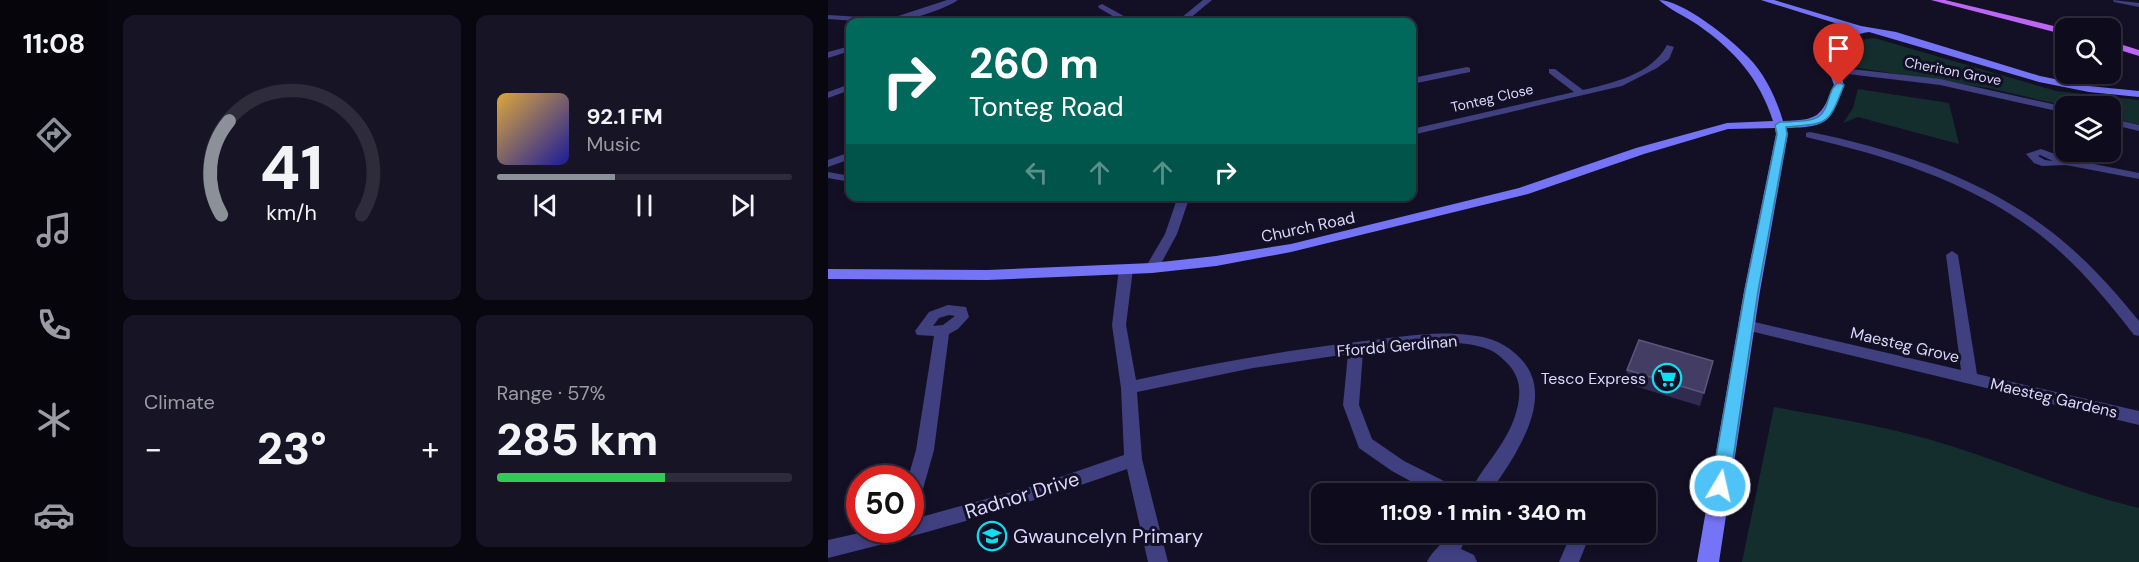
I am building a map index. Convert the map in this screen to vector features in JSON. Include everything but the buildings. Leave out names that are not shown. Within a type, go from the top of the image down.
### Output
[{"type":"main road","points":[[1663,0],[1702,24],[1745,59],[1770,96],[1782,134],[1746,325],[1708,562]]},
{"type":"main road","points":[[1765,0],[1914,45],[1940,50],[2042,80],[2139,94]]},
{"type":"main road","points":[[1935,0],[2055,29]]},
{"type":"main road","points":[[1951,0],[2055,24]]},
{"type":"main road","name":"Church Road","points":[[828,274],[987,275],[1152,268],[1227,260],[1357,234],[1523,191],[1640,151],[1717,128],[1819,121],[1828,113],[1839,85],[1830,54],[1831,49],[1844,38],[1863,28]]},
{"type":"main road","points":[[2121,38],[2131,40]]},
{"type":"main road","points":[[2121,47],[2139,53]]},
{"type":"street","points":[[900,18],[954,0]]},
{"type":"street","points":[[1186,18],[1208,0]]},
{"type":"street","points":[[2117,0],[2139,5]]},
{"type":"street","points":[[1102,6],[1122,18]]},
{"type":"street","points":[[828,17],[846,19]]},
{"type":"street","name":"Tonteg Close","points":[[1416,129],[1619,84],[1654,66],[1666,57],[1670,47]]},
{"type":"street","points":[[828,55],[846,50]]},
{"type":"street","points":[[1416,80],[1467,70]]},
{"type":"street","name":"Cheriton Grove","points":[[1834,70],[1923,79],[2055,108]]},
{"type":"street","name":"Tonteg Close","points":[[1552,71],[1580,92]]},
{"type":"street","points":[[828,94],[846,88]]},
{"type":"street","points":[[2121,124],[2139,128]]},
{"type":"street","points":[[1810,135],[1854,144],[1929,170],[1968,187],[2015,212],[2047,234],[2083,265],[2139,331]]},
{"type":"street","points":[[828,164],[846,157]]},
{"type":"street","points":[[2066,162],[2139,176]]},
{"type":"street","points":[[828,175],[846,178]]},
{"type":"street","points":[[1152,268],[1171,234],[1182,201]]},
{"type":"street","name":"Maesteg Grove","points":[[1746,325],[1970,379],[1952,255]]},
{"type":"street","points":[[1126,269],[1119,325],[1129,388],[1133,459],[1158,562]]},
{"type":"street","points":[[921,465],[925,450],[942,332]]},
{"type":"street","name":"Ffordd Gerdinan","points":[[1129,388],[1177,376],[1264,360],[1422,340],[1463,340],[1498,347],[1525,375],[1528,393],[1521,424],[1499,466],[1487,483]]},
{"type":"street","points":[[1356,348],[1351,405],[1365,443],[1398,466],[1431,483]]},
{"type":"street","name":"Maesteg Gardens","points":[[1970,379],[2139,418]]},
{"type":"street","name":"Radnor Drive","points":[[924,525],[1036,493],[1133,459]]},
{"type":"street","name":"Radnor Drive","points":[[828,549],[853,543]]},
{"type":"street","points":[[1442,557],[1454,543]]},
{"type":"street","points":[[1569,562],[1577,543]]},
{"type":"street","points":[[1442,557],[1467,562]]},
{"type":"green space","points":[[1874,38],[2056,91],[2102,96],[2055,96],[2055,103],[1988,88],[1845,66],[1847,53],[1853,45],[1862,40]]},
{"type":"green space","points":[[1858,89],[1949,103],[1959,144],[1858,117],[1843,123],[1853,108]]},
{"type":"green space","points":[[2121,98],[2139,100],[2139,125],[2121,120]]},
{"type":"green space","points":[[1774,407],[1862,423],[1927,439],[2091,495],[2139,508],[2139,562],[1742,562]]},
{"type":"place","name":"Tesco Express","points":[[1667,378]]},
{"type":"place","name":"Gwauncelyn Primary","points":[[992,536]]},
{"type":"route","points":[[1720,486],[1746,325],[1782,134],[1780,125],[1819,121],[1828,113],[1839,85]]}]
